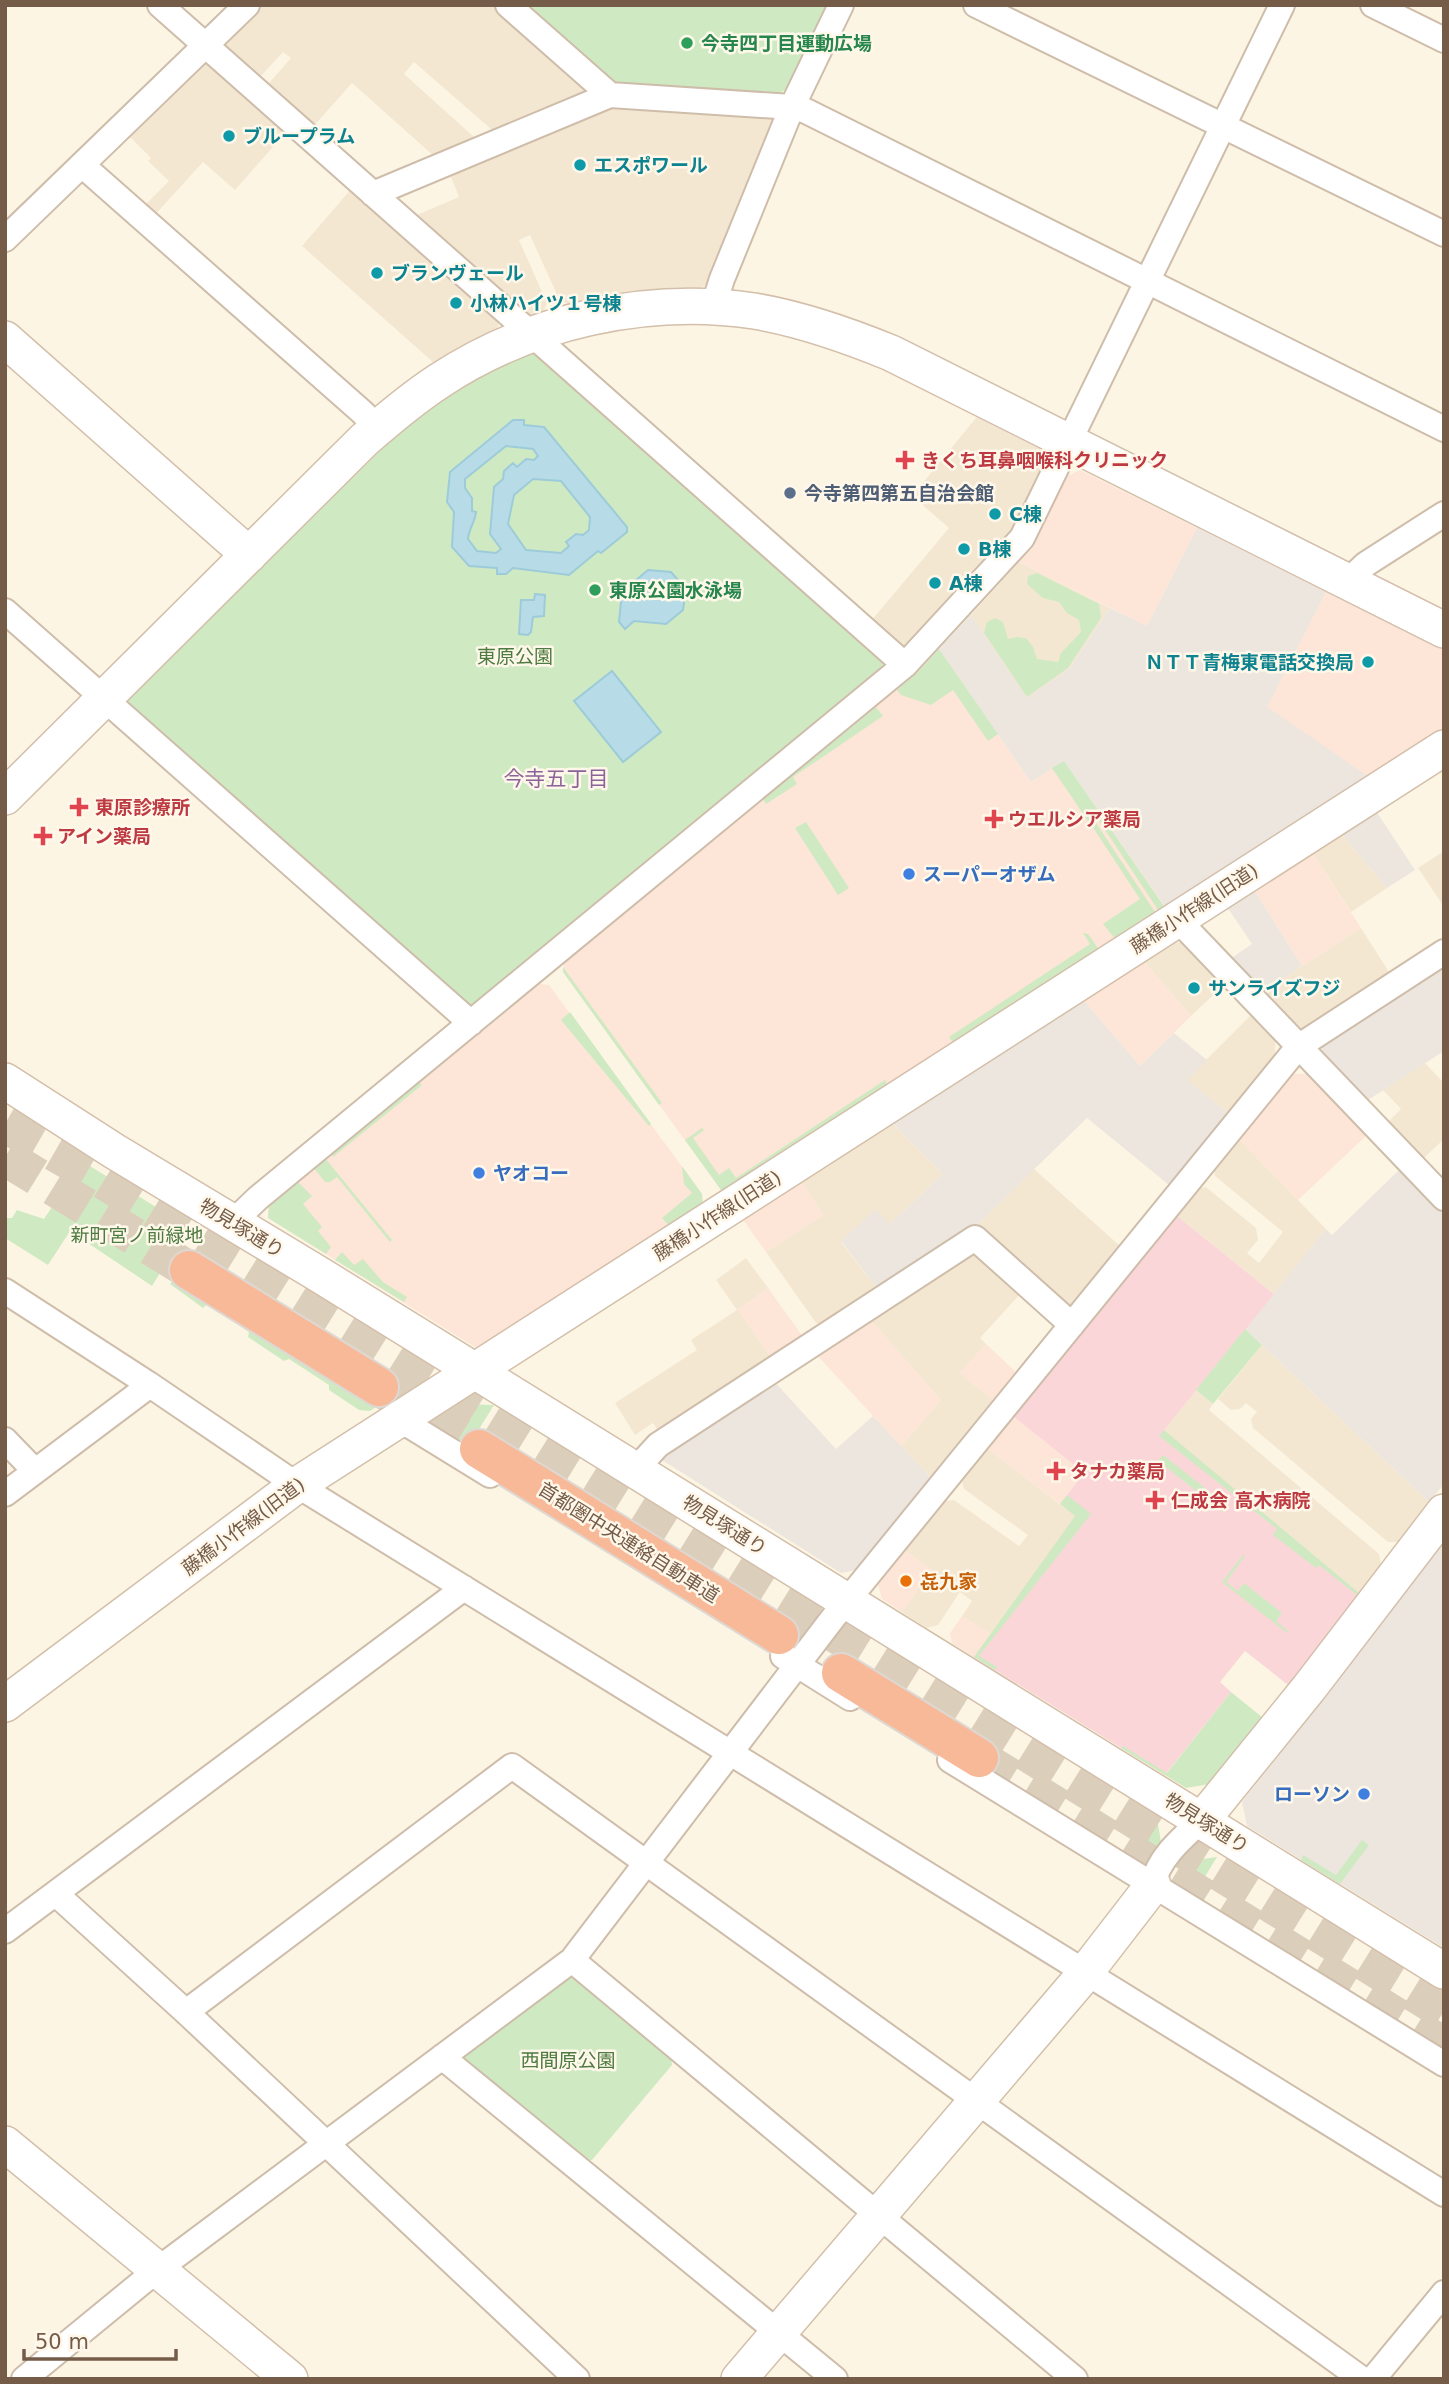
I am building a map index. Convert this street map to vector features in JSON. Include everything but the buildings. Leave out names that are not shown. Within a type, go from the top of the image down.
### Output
[{"type":"highway","points":[[189,1270],[379,1387]]},
{"type":"highway","name":"首都圏中央連絡自動車道","points":[[479,1449],[788,1649]]},
{"type":"highway","points":[[841,1673],[979,1758]]},
{"type":"street","points":[[160,5],[905,665]]},
{"type":"street","points":[[5,239],[247,5]]},
{"type":"street","points":[[508,5],[610,95]]},
{"type":"street","points":[[713,307],[792,107],[841,5]]},
{"type":"street","points":[[976,5],[1444,234]]},
{"type":"street","points":[[233,1222],[258,1198],[905,665],[1022,538],[1282,5]]},
{"type":"street","points":[[1373,5],[1444,40]]},
{"type":"street","points":[[373,194],[610,95],[792,107],[806,111],[1444,429]]},
{"type":"street","points":[[82,165],[377,428]]},
{"type":"street","points":[[5,797],[377,428],[440,380],[485,355],[532,334],[614,313],[659,308],[713,307],[778,316],[849,335],[891,353],[1444,630]]},
{"type":"street","points":[[5,339],[249,555]]},
{"type":"street","points":[[1348,582],[1366,564],[1444,514]]},
{"type":"street","points":[[5,611],[471,1023]]},
{"type":"street","name":"藤橋小作線(旧道)","points":[[5,1704],[297,1485],[1444,748]]},
{"type":"street","points":[[1177,919],[1444,1198]]},
{"type":"street","points":[[24,2379],[157,2270],[572,1960],[730,1751],[788,1649],[848,1601],[1298,1047],[1444,952]]},
{"type":"street","name":"物見塚通り","points":[[5,1081],[1444,1971]]},
{"type":"street","points":[[638,1472],[658,1445],[975,1238],[1072,1325]]},
{"type":"street","points":[[5,1291],[297,1485],[1444,2194]]},
{"type":"street","points":[[5,1494],[150,1385]]},
{"type":"street","points":[[399,1419],[788,1649],[1153,1885],[1444,2064]]},
{"type":"street","points":[[5,1440],[35,1471]]},
{"type":"street","points":[[739,2379],[1086,1972],[1153,1885],[1162,1879],[1187,1846],[1202,1820],[1309,1688],[1444,1512]]},
{"type":"street","points":[[5,1931],[464,1588]]},
{"type":"street","points":[[186,2012],[512,1766],[1362,2379]]},
{"type":"street","points":[[56,1894],[578,2379]]},
{"type":"street","points":[[572,1960],[1075,2379]]},
{"type":"street","points":[[442,2057],[835,2379]]},
{"type":"street","points":[[5,2144],[289,2379]]},
{"type":"street","points":[[1373,2379],[1444,2293]]},
{"type":"shaded area","points":[[261,5],[494,5],[585,87],[584,97],[500,132],[491,129],[414,62],[404,74],[473,136],[473,143],[436,158],[352,83],[312,128],[270,91],[270,82],[291,58],[283,52],[262,75],[253,76],[225,51],[225,40]]},
{"type":"shaded area","points":[[203,62],[211,62],[287,131],[235,190],[203,162],[154,216],[143,207],[169,181],[148,161],[151,158],[127,134]]},
{"type":"shaded area","points":[[609,105],[771,114],[777,123],[710,282],[701,288],[627,293],[569,305],[559,299],[530,235],[519,240],[547,303],[543,312],[531,316],[523,314],[412,217],[459,197],[449,172]]},
{"type":"shaded area","points":[[352,188],[499,318],[498,329],[434,363],[302,246]]},
{"type":"shaded area","points":[[980,413],[1042,445],[1049,461],[1011,535],[906,649],[898,647],[871,621],[949,528],[912,496]]},
{"type":"shaded area","points":[[1080,470],[1197,528],[1147,626],[1019,562],[1034,546],[1067,476]]},
{"type":"shaded area","points":[[1197,528],[1326,592],[1267,707],[1372,779],[1168,911],[1064,761],[1031,782],[939,649],[971,615],[1027,698],[1069,669],[1110,608],[1147,626]]},
{"type":"shaded area","points":[[1019,562],[1110,608],[1069,669],[1027,699],[971,615]]},
{"type":"shaded area","points":[[1326,592],[1444,650],[1444,733],[1372,779],[1266,708]]},
{"type":"shaded area","points":[[939,649],[1031,782],[1064,761],[1166,909],[721,1190],[563,972],[564,963],[918,672]]},
{"type":"shaded area","points":[[1374,808],[1415,870],[1387,888],[1339,831]]},
{"type":"shaded area","points":[[1339,831],[1387,888],[1351,912],[1310,849]]},
{"type":"shaded area","points":[[1310,849],[1361,928],[1302,966],[1252,887]]},
{"type":"shaded area","points":[[1444,851],[1444,907],[1418,868]]},
{"type":"shaded area","points":[[1252,887],[1302,966],[1262,992],[1230,959],[1252,944],[1225,904]]},
{"type":"shaded area","points":[[1361,928],[1391,975],[1308,1029],[1298,1029],[1262,992]]},
{"type":"shaded area","points":[[1165,941],[1181,943],[1223,986],[1191,1016],[1140,957]]},
{"type":"shaded area","points":[[1140,957],[1191,1016],[1140,1066],[1080,996]]},
{"type":"shaded area","points":[[1444,964],[1444,1051],[1368,1100],[1322,1052],[1321,1043]]},
{"type":"shaded area","name":"ヤオコー","points":[[540,984],[549,985],[702,1194],[703,1207],[484,1346],[475,1347],[268,1218],[269,1204]]},
{"type":"shaded area","points":[[1080,996],[1140,1066],[1174,1033],[1207,1060],[1187,1080],[1228,1113],[1169,1185],[1087,1118],[975,1227],[879,1291],[841,1241],[876,1209],[890,1224],[943,1174],[889,1120]]},
{"type":"shaded area","points":[[1251,1015],[1275,1040],[1275,1054],[1228,1113],[1186,1080]]},
{"type":"shaded area","points":[[1425,1063],[1444,1083],[1444,1139],[1424,1158],[1388,1122],[1401,1109],[1383,1090]]},
{"type":"shaded area","points":[[1292,1074],[1308,1074],[1367,1135],[1298,1200],[1239,1139]]},
{"type":"shaded area","points":[[889,1120],[943,1174],[890,1224],[841,1242],[879,1291],[828,1325],[816,1323],[766,1252],[823,1215],[799,1178]]},
{"type":"shaded area","points":[[1239,1139],[1326,1229],[1274,1294],[1177,1216],[1199,1188],[1206,1187],[1256,1228],[1258,1240],[1247,1253],[1259,1263],[1283,1232],[1215,1176],[1214,1170]]},
{"type":"shaded area","points":[[1034,1169],[1120,1246],[1072,1305],[1063,1306],[975,1227]]},
{"type":"shaded area","points":[[1400,1169],[1444,1215],[1444,1484],[1429,1502],[1245,1329],[1326,1229],[1332,1235]]},
{"type":"shaded area","points":[[799,1178],[823,1215],[766,1252],[744,1221],[746,1212]]},
{"type":"shaded area","name":"仁成会 高木病院","points":[[1177,1216],[1274,1294],[1164,1430],[1359,1593],[1288,1685],[1245,1651],[1220,1682],[1231,1692],[1165,1775],[974,1657],[1075,1516],[1060,1504],[1084,1473],[1014,1417]]},
{"type":"shaded area","points":[[971,1250],[1022,1292],[980,1338],[986,1344],[960,1373],[995,1401],[932,1479],[901,1446],[941,1400],[868,1317]]},
{"type":"shaded area","points":[[746,1258],[768,1288],[738,1310],[773,1360],[660,1434],[653,1423],[635,1435],[615,1403],[697,1350],[691,1340],[737,1310],[716,1280]]},
{"type":"shaded area","points":[[768,1288],[801,1334],[799,1343],[773,1360],[738,1310]]},
{"type":"shaded area","points":[[868,1317],[941,1400],[901,1446],[814,1352]]},
{"type":"shaded area","points":[[986,1344],[1018,1374],[995,1401],[960,1373]]},
{"type":"shaded area","points":[[1262,1345],[1429,1502],[1399,1542],[1388,1542],[1253,1428],[1251,1419],[1257,1412],[1246,1403],[1240,1409],[1231,1410],[1218,1399]]},
{"type":"shaded area","points":[[772,1379],[836,1449],[873,1416],[932,1479],[856,1570],[841,1573],[662,1460],[662,1451]]},
{"type":"shaded area","points":[[1196,1390],[1213,1404],[1209,1410],[1379,1554],[1381,1565],[1359,1593],[1164,1430]]},
{"type":"shaded area","points":[[1014,1417],[1084,1473],[1060,1504],[988,1449]]},
{"type":"shaded area","points":[[988,1449],[1075,1516],[990,1634],[962,1616],[972,1601],[960,1592],[938,1625],[927,1628],[902,1612],[932,1570],[905,1551],[946,1501],[954,1500],[1019,1546],[1028,1535],[964,1489],[962,1481]]},
{"type":"shaded area","points":[[1444,1543],[1444,1948],[1247,1826],[1242,1802]]},
{"type":"shaded area","points":[[905,1551],[932,1570],[902,1612],[882,1599],[878,1585]]},
{"type":"shaded area","points":[[962,1616],[990,1634],[974,1657],[952,1643],[950,1633]]},
{"type":"green space","name":"今寺四丁目運動広場","points":[[522,5],[829,5],[788,88],[780,93],[616,85]]},
{"type":"green space","name":"東原公園","points":[[528,353],[540,355],[883,658],[883,667],[473,1005],[464,1005],[129,707],[128,700],[395,436],[458,390]]},
{"type":"green space","points":[[1037,573],[1099,604],[1101,618],[1068,668],[1027,697],[984,633],[987,622],[995,618],[1003,622],[1008,639],[1026,638],[1037,659],[1058,662],[1061,653],[1081,632],[1079,620],[1067,613],[1059,602],[1043,598],[1027,584],[1028,576]]},
{"type":"green space","points":[[939,649],[998,734],[988,741],[953,690],[931,705],[901,695],[897,690]]},
{"type":"green space","points":[[876,707],[883,716],[793,777],[797,784],[766,804],[763,799]]},
{"type":"green space","points":[[1064,761],[1166,909],[1160,913],[1096,816],[1088,821],[1052,768]]},
{"type":"green space","points":[[806,822],[849,888],[838,895],[795,828]]},
{"type":"green space","points":[[1096,823],[1157,915],[1117,941],[1103,924],[1140,899],[1092,826]]},
{"type":"green space","points":[[1083,933],[1088,934],[1100,951],[955,1045],[949,1037],[1090,944]]},
{"type":"green space","points":[[563,967],[662,1103],[659,1105],[563,972]]},
{"type":"green space","points":[[570,1012],[651,1124],[649,1126],[561,1020]]},
{"type":"green space","points":[[885,1080],[889,1087],[726,1192],[721,1190],[685,1140],[702,1128],[704,1130],[693,1138],[719,1175],[729,1168],[736,1178]]},
{"type":"green space","points":[[419,1082],[422,1085],[333,1157],[331,1153]]},
{"type":"green space","points":[[325,1158],[392,1240],[390,1242],[337,1177],[325,1182],[313,1167]]},
{"type":"green space","name":"新町宮ノ前緑地","points":[[82,1161],[188,1227],[152,1286],[70,1231],[48,1265],[5,1238],[5,1218],[12,1218],[17,1210],[44,1219]]},
{"type":"green space","points":[[682,1166],[702,1194],[703,1207],[670,1227],[662,1218],[692,1193],[684,1184]]},
{"type":"green space","points":[[297,1181],[312,1196],[303,1204],[322,1227],[318,1231],[331,1247],[326,1254],[268,1218],[269,1204]]},
{"type":"green space","points":[[342,1252],[354,1265],[363,1259],[383,1282],[407,1297],[404,1302],[335,1260]]},
{"type":"green space","points":[[174,1279],[376,1405],[409,1351],[412,1353],[412,1383],[370,1411],[359,1410],[329,1390],[329,1385],[289,1359],[284,1361],[248,1337],[249,1332],[207,1304],[203,1308],[170,1284]]},
{"type":"green space","points":[[1245,1329],[1262,1345],[1213,1404],[1196,1390]]},
{"type":"green space","points":[[463,1404],[494,1405],[466,1450],[441,1434],[440,1419]]},
{"type":"green space","points":[[1164,1430],[1359,1593],[1357,1595],[1319,1565],[1316,1568],[1273,1535],[1277,1529],[1159,1436]]},
{"type":"green space","points":[[1163,1455],[1228,1506],[1223,1512],[1158,1461]]},
{"type":"green space","points":[[1067,1495],[1091,1514],[979,1656],[997,1667],[995,1670],[974,1657],[1075,1516],[1060,1504]]},
{"type":"green space","points":[[1243,1555],[1245,1556],[1226,1582],[1238,1591],[1244,1583],[1282,1613],[1276,1621],[1287,1633],[1222,1582]]},
{"type":"green space","points":[[1231,1692],[1262,1717],[1210,1784],[1186,1788],[1121,1748],[1123,1746],[1167,1773]]},
{"type":"green space","points":[[1157,1818],[1161,1842],[1148,1860],[1131,1860]]},
{"type":"green space","points":[[1362,1840],[1369,1845],[1340,1884],[1301,1860],[1303,1855],[1336,1875]]},
{"type":"green space","points":[[1217,1857],[1192,1898],[1183,1892],[1180,1879],[1195,1860]]},
{"type":"green space","name":"西間原公園","points":[[565,1976],[575,1976],[671,2055],[672,2065],[592,2160],[582,2161],[462,2063],[461,2053]]},
{"type":"water","points":[[513,420],[524,420],[524,425],[544,427],[627,527],[627,532],[569,575],[513,568],[506,574],[497,574],[497,568],[469,566],[452,547],[454,512],[447,502],[450,472]],"holes":[[[506,446],[533,449],[538,456],[534,460],[526,459],[517,467],[513,463],[504,471],[503,479],[494,487],[490,534],[501,549],[496,553],[477,551],[468,539],[476,512],[472,511],[472,498],[465,488],[465,479]],[[533,479],[561,481],[590,517],[589,530],[583,535],[576,534],[566,542],[569,546],[561,553],[526,550],[508,524],[514,495]]]},
{"type":"water","points":[[648,570],[671,572],[686,589],[683,610],[666,624],[634,621],[625,629],[619,622],[622,592]]},
{"type":"water","points":[[535,594],[545,595],[544,616],[533,617],[528,635],[519,634],[521,600],[534,600]]},
{"type":"water","points":[[612,671],[661,732],[623,762],[574,701]]},
{"type":"tunnel","points":[[5,1124],[103,1180],[1444,2011]]},
{"type":"tunnel","points":[[5,1157],[189,1270]]},
{"type":"tunnel","points":[[379,1387],[479,1449]]},
{"type":"tunnel","points":[[779,1635],[841,1673]]},
{"type":"tunnel","points":[[979,1758],[1444,2046]]},
{"type":"place","name":"今寺四丁目運動広場","points":[[687,43]]},
{"type":"place","name":"ブループラム","points":[[229,136]]},
{"type":"place","name":"エスポワール","points":[[580,165]]},
{"type":"place","name":"ブランヴェール","points":[[377,273]]},
{"type":"place","name":"小林ハイツ１号棟","points":[[456,303]]},
{"type":"place","name":"きくち耳鼻咽喉科クリニック","points":[[905,460]]},
{"type":"place","name":"今寺第四第五自治会館","points":[[790,493]]},
{"type":"place","name":"C棟","points":[[995,514]]},
{"type":"place","name":"B棟","points":[[964,549]]},
{"type":"place","name":"A棟","points":[[935,583]]},
{"type":"place","name":"東原公園水泳場","points":[[595,590]]},
{"type":"place","name":"ＮＴＴ青梅東電話交換局","points":[[1368,662]]},
{"type":"place","name":"東原診療所","points":[[79,807]]},
{"type":"place","name":"ウエルシア薬局","points":[[994,819]]},
{"type":"place","name":"アイン薬局","points":[[43,836]]},
{"type":"place","name":"スーパーオザム","points":[[909,874]]},
{"type":"place","name":"サンライズフジ","points":[[1194,988]]},
{"type":"place","name":"ヤオコー","points":[[479,1173]]},
{"type":"place","name":"タナカ薬局","points":[[1056,1471]]},
{"type":"place","name":"仁成会 高木病院","points":[[1155,1500]]},
{"type":"place","name":"㐂九家","points":[[906,1581]]},
{"type":"place","name":"ローソン","points":[[1364,1794]]},
{"type":"district","name":"今寺五丁目","points":[[556,779]]}]
